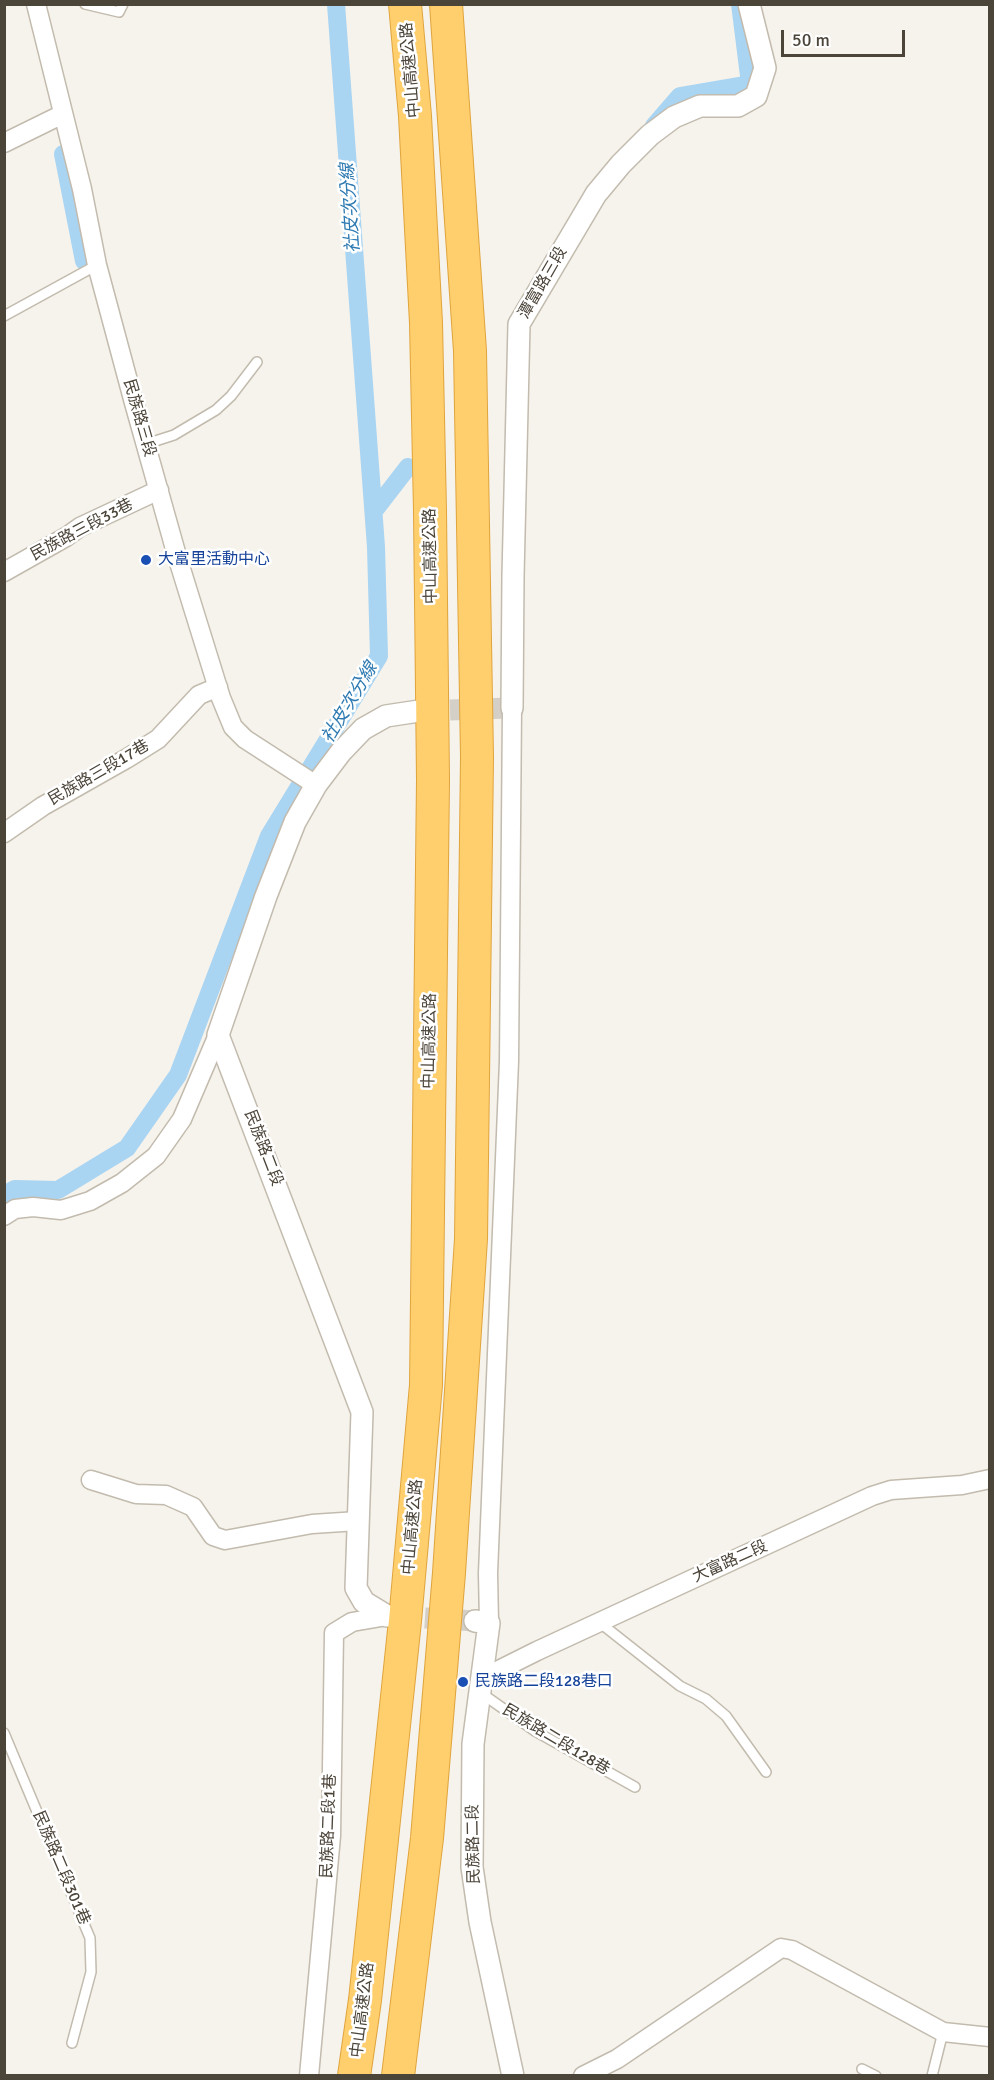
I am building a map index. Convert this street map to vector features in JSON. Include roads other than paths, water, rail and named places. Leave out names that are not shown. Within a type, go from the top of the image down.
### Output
[{"type":"highway","name":"中山高速公路","points":[[354,2076],[366,1988],[403,1633],[426,1385],[433,780],[430,511],[422,242],[415,116],[405,4]]},
{"type":"highway","points":[[398,2076],[427,1838],[450,1561],[471,1239],[477,758],[470,351],[446,4]]},
{"type":"street","name":"民族路三段","points":[[36,4],[97,265],[177,556],[218,687],[233,727],[245,739],[307,779]]},
{"type":"street","name":"潭富路三段","points":[[512,708],[519,324],[596,194],[621,164],[650,135],[674,117],[700,106],[738,106],[756,96],[765,68],[748,4]]},
{"type":"street","points":[[4,143],[63,114]]},
{"type":"street","name":"民族路三段33巷","points":[[4,572],[80,527],[159,490]]},
{"type":"street","name":"民族路三段17巷","points":[[4,833],[44,806],[158,739],[199,695],[218,687]]},
{"type":"street","points":[[482,1622],[488,1572],[509,1061],[512,708]]},
{"type":"street","points":[[4,1216],[15,1209],[33,1207],[61,1210],[90,1200],[122,1183],[156,1156],[182,1119],[218,1035],[266,896],[295,822],[307,779],[341,752],[363,729],[386,716],[419,711]]},
{"type":"street","name":"民族路二段","points":[[218,1035],[362,1412],[356,1588]]},
{"type":"street","name":"大富路二段","points":[[480,1685],[599,1622],[872,1496],[891,1490],[962,1485],[990,1479]]},
{"type":"street","points":[[91,1480],[136,1494],[165,1495],[193,1507],[213,1536],[225,1540],[312,1524],[358,1521]]},
{"type":"street","points":[[356,1588],[364,1602],[387,1616]]},
{"type":"street","points":[[356,1588],[352,1622],[387,1616]]},
{"type":"street","name":"民族路二段1巷","points":[[309,2076],[331,1836],[334,1633],[352,1622]]},
{"type":"street","name":"民族路二段","points":[[482,1622],[480,1685],[473,1744],[472,1867],[480,1922],[513,2076]]},
{"type":"street","points":[[583,2076],[616,2059],[781,1948],[792,1950],[943,2032],[990,2037]]},
{"type":"lane","points":[[86,4],[119,12],[123,4]]},
{"type":"lane","points":[[4,316],[97,265]]},
{"type":"lane","points":[[146,444],[174,435],[216,410],[231,396],[257,362]]},
{"type":"lane","points":[[599,1622],[680,1686],[706,1699],[726,1716],[766,1772]]},
{"type":"lane","name":"民族路二段128巷","points":[[480,1685],[535,1731],[635,1787]]},
{"type":"lane","name":"民族路二段301巷","points":[[4,1733],[90,1938],[91,1972],[72,2043]]},
{"type":"lane","points":[[932,2076],[943,2032]]},
{"type":"lane","points":[[862,2069],[876,2076]]},
{"type":"waterway","name":"社皮次分線","points":[[4,1195],[15,1189],[58,1190],[127,1148],[178,1075],[269,836],[379,656],[376,547],[336,4]]},
{"type":"waterway","points":[[654,126],[680,96],[750,84],[740,4]]},
{"type":"waterway","points":[[63,154],[84,261]]},
{"type":"waterway","points":[[374,511],[408,467]]},
{"type":"tunnel","points":[[419,711],[512,708]]},
{"type":"tunnel","points":[[394,1616],[475,1621]]},
{"type":"place","name":"大富里活動中心","points":[[146,560]]},
{"type":"place","name":"民族路二段128巷口","points":[[463,1682]]}]
